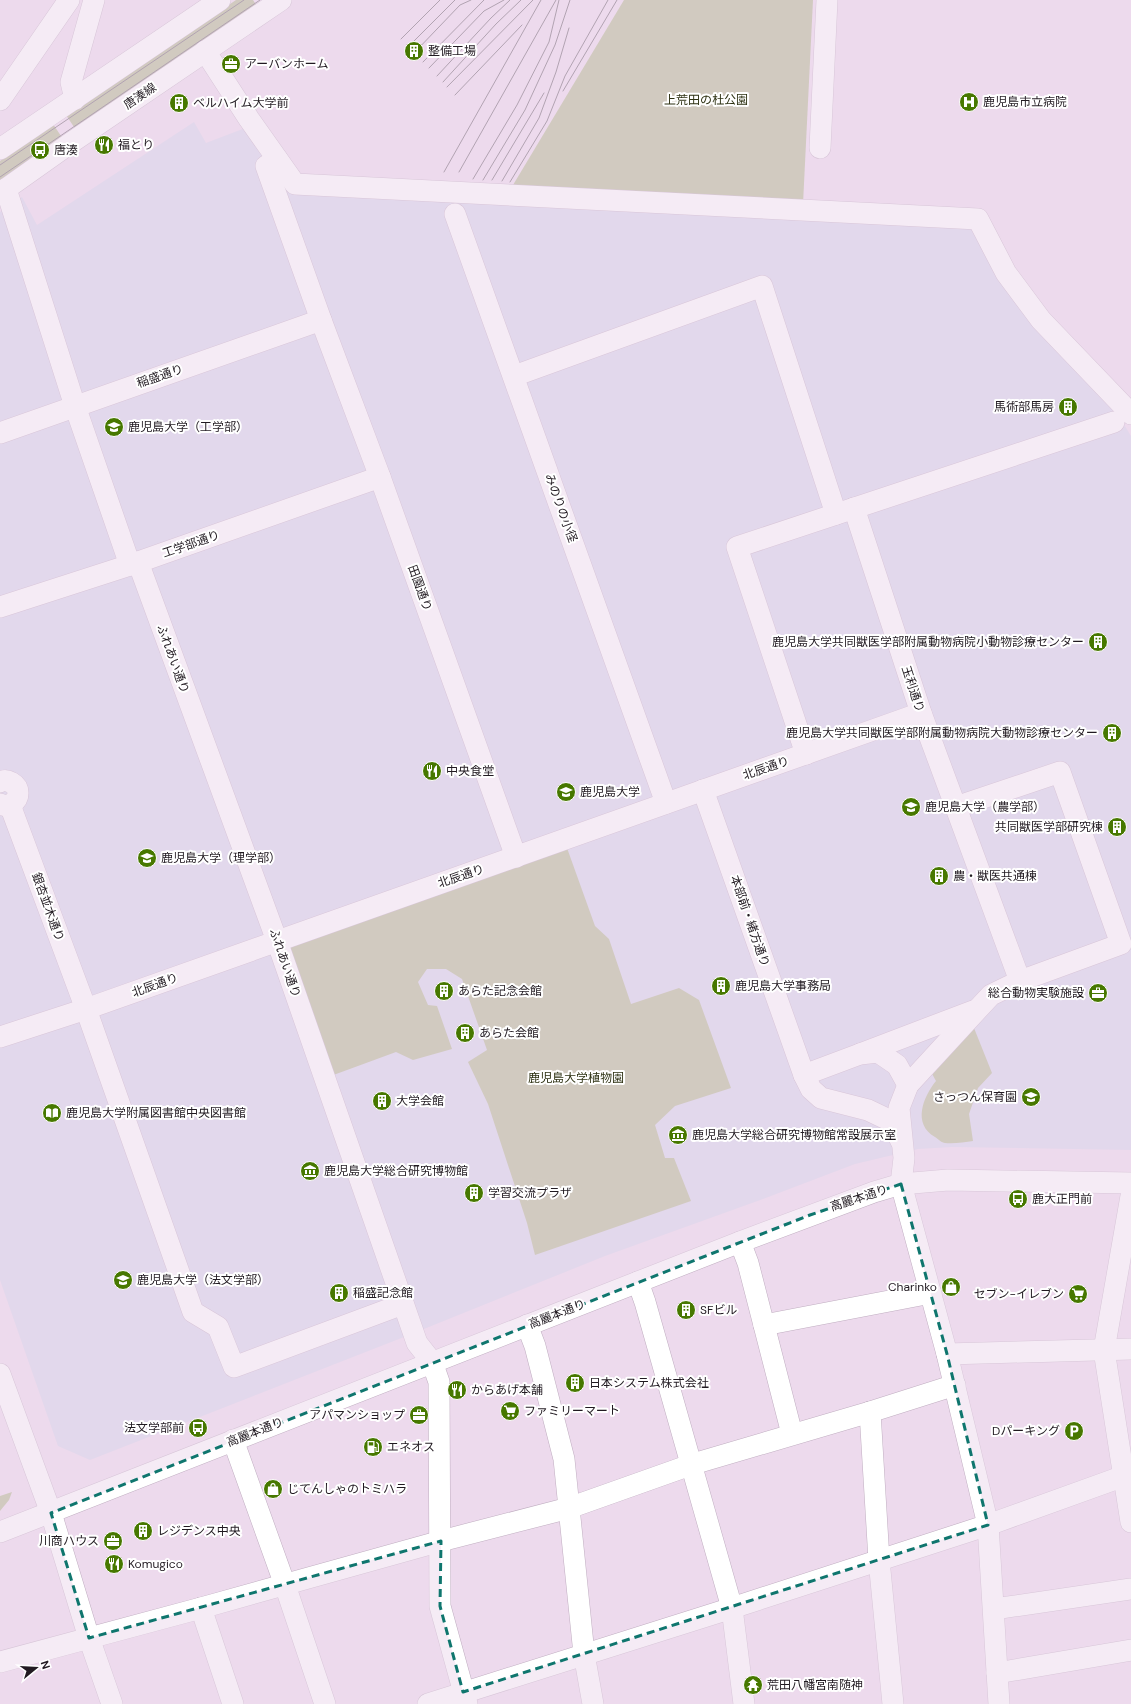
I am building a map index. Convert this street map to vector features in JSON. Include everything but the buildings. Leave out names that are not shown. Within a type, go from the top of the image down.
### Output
[{"type":"street","points":[[0,100],[69,0]]},
{"type":"street","points":[[75,99],[71,82],[94,0]]},
{"type":"street","points":[[0,149],[220,0]]},
{"type":"street","name":"唐湊線","points":[[3,191],[72,142],[281,0]]},
{"type":"street","points":[[820,148],[827,0]]},
{"type":"street","points":[[205,51],[249,119],[295,184],[978,219],[1006,273],[1041,320],[1126,414],[737,547],[806,754]]},
{"type":"street","name":"田園通り","points":[[277,159],[266,166],[321,320],[380,477],[516,857]]},
{"type":"street","name":"ふれあい通り","points":[[3,191],[75,406],[277,941],[416,1343],[432,1362],[440,1382],[440,1606],[465,1698]]},
{"type":"street","name":"みのりの小径","points":[[455,214],[666,803]]},
{"type":"street","name":"玉利通り","points":[[514,376],[762,286],[1020,981]]},
{"type":"street","name":"稲盛通り","points":[[0,433],[321,320]]},
{"type":"street","name":"工学部通り","points":[[0,607],[134,564],[380,477]]},
{"type":"street","name":"北辰通り","points":[[0,1037],[86,1009],[921,713]]},
{"type":"street","points":[[956,808],[1060,772],[1121,944],[1020,981],[991,995],[908,1085],[899,1108],[901,1142],[904,1158],[901,1184],[948,1354],[988,1525],[999,1704]]},
{"type":"street","points":[[1,779],[10,781],[16,786],[18,793],[16,800],[5,804]]},
{"type":"street","name":"本部前・緒方通り","points":[[703,790],[804,1075],[811,1089],[821,1098],[868,1110],[891,1121],[901,1142]]},
{"type":"street","name":"銀杏並木通り","points":[[5,804],[86,1009],[193,1312],[218,1327],[234,1367],[403,1304]]},
{"type":"street","points":[[804,1075],[977,1010]]},
{"type":"street","points":[[860,1054],[878,1052],[897,1065],[908,1085]]},
{"type":"street","name":"高麗本通り","points":[[0,1532],[740,1242],[834,1206],[901,1184],[948,1180],[1131,1183]]},
{"type":"street","points":[[1131,1196],[1104,1350],[1128,1476],[1131,1522]]},
{"type":"street","points":[[740,1242],[748,1263],[792,1434]]},
{"type":"street","points":[[638,1282],[693,1464],[732,1608],[744,1704]]},
{"type":"street","points":[[764,1326],[931,1293]]},
{"type":"street","points":[[528,1325],[536,1346],[564,1459],[584,1654],[594,1704]]},
{"type":"street","points":[[948,1354],[1131,1349]]},
{"type":"street","points":[[0,1374],[50,1513],[89,1638],[112,1704]]},
{"type":"street","points":[[0,1662],[441,1541],[569,1508],[693,1464],[870,1412],[955,1385]]},
{"type":"street","points":[[870,1412],[879,1560],[893,1704]]},
{"type":"street","points":[[233,1440],[285,1585],[325,1704]]},
{"type":"street","points":[[428,1704],[465,1698],[584,1654],[988,1525],[1128,1476]]},
{"type":"street","points":[[994,1609],[1131,1589]]},
{"type":"street","points":[[201,1608],[233,1704]]},
{"type":"street","points":[[997,1673],[1131,1650]]},
{"type":"highlighted area","points":[[901,1184],[947,1354],[988,1525],[463,1692],[440,1606],[441,1541],[89,1638],[51,1513],[810,1215]]},
{"type":"shaded area","name":"鹿児島大学","points":[[194,122],[206,143],[248,127],[294,190],[971,226],[1117,413],[1131,436],[1131,1150],[952,1147],[918,1149],[855,1164],[605,1256],[404,1337],[90,1460],[58,1446],[0,1280],[0,212],[22,197],[37,225]]},
{"type":"green space","points":[[236,0],[253,0],[257,6],[76,130],[66,115]]},
{"type":"green space","name":"上荒田の杜公園","points":[[624,0],[813,0],[803,204],[510,190]]},
{"type":"green space","points":[[53,124],[63,139],[0,181],[0,161]]},
{"type":"green space","name":"鹿児島大学植物園","points":[[567,848],[595,926],[609,939],[631,1004],[679,988],[699,1000],[731,1088],[675,1106],[655,1125],[665,1158],[674,1158],[691,1201],[535,1255],[527,1223],[488,1104],[468,1062],[487,1050],[462,979],[446,969],[427,969],[418,982],[428,1005],[437,1006],[452,1049],[413,1060],[396,1052],[328,1077],[287,947]]},
{"type":"green space","points":[[974,1028],[992,1073],[978,1088],[969,1114],[973,1141],[944,1143],[928,1132],[922,1118],[924,1102],[931,1087],[936,1081],[930,1070],[949,1055]]},
{"type":"green space","points":[[12,1492],[9,1500],[0,1511],[0,1496]]},
{"type":"tram line","points":[[0,165],[244,0]]},
{"type":"tram line","points":[[0,177],[260,0]]},
{"type":"tram line","points":[[401,39],[440,0]]},
{"type":"tram line","points":[[408,47],[455,0]]},
{"type":"tram line","points":[[415,52],[460,5],[471,0]]},
{"type":"tram line","points":[[423,62],[484,0]]},
{"type":"tram line","points":[[429,68],[484,11],[504,0]]},
{"type":"tram line","points":[[437,76],[491,18],[510,0]]},
{"type":"tram line","points":[[443,82],[496,24],[521,0]]},
{"type":"tram line","points":[[447,87],[533,0]]},
{"type":"tram line","points":[[444,172],[541,0]]},
{"type":"tram line","points":[[459,172],[556,0]]},
{"type":"tram line","points":[[473,179],[517,105],[549,42],[559,0]]},
{"type":"tram line","points":[[483,180],[525,110],[555,45],[570,0]]},
{"type":"tram line","points":[[510,182],[547,121],[565,76],[608,0]]},
{"type":"tram line","points":[[563,91],[617,0]]},
{"type":"tram line","points":[[455,95],[522,25]]},
{"type":"tram line","points":[[502,181],[539,118],[556,72],[569,28]]},
{"type":"tram line","points":[[492,180],[544,93]]},
{"type":"place","name":"整備工場","points":[[414,51]]},
{"type":"place","name":"アーバンホーム","points":[[231,64]]},
{"type":"place","name":"鹿児島市立病院","points":[[969,102]]},
{"type":"place","name":"ベルハイム大学前","points":[[179,103]]},
{"type":"place","name":"福とり","points":[[104,145]]},
{"type":"place","name":"唐湊","points":[[40,150]]},
{"type":"place","name":"馬術部馬房","points":[[1068,407]]},
{"type":"place","name":"鹿児島大学（工学部）","points":[[114,427]]},
{"type":"place","name":"鹿児島大学共同獣医学部附属動物病院小動物診療センター","points":[[1098,642]]},
{"type":"place","name":"鹿児島大学共同獣医学部附属動物病院大動物診療センター","points":[[1112,733]]},
{"type":"place","name":"中央食堂","points":[[432,771]]},
{"type":"place","name":"鹿児島大学","points":[[566,792]]},
{"type":"place","name":"鹿児島大学（農学部）","points":[[911,807]]},
{"type":"place","name":"共同獣医学部研究棟","points":[[1117,827]]},
{"type":"place","name":"鹿児島大学（理学部）","points":[[147,858]]},
{"type":"place","name":"農・獣医共通棟","points":[[939,876]]},
{"type":"place","name":"鹿児島大学事務局","points":[[721,986]]},
{"type":"place","name":"あらた記念会館","points":[[444,991]]},
{"type":"place","name":"総合動物実験施設","points":[[1098,993]]},
{"type":"place","name":"あらた会館","points":[[465,1033]]},
{"type":"place","name":"さっつん保育園","points":[[1031,1097]]},
{"type":"place","name":"大学会館","points":[[382,1101]]},
{"type":"place","name":"鹿児島大学附属図書館中央図書館","points":[[52,1113]]},
{"type":"place","name":"鹿児島大学総合研究博物館常設展示室","points":[[678,1135]]},
{"type":"place","name":"鹿児島大学総合研究博物館","points":[[310,1171]]},
{"type":"place","name":"学習交流プラザ","points":[[474,1193]]},
{"type":"place","name":"鹿大正門前","points":[[1018,1199]]},
{"type":"place","name":"鹿児島大学（法文学部）","points":[[123,1280]]},
{"type":"place","name":"Charinko","points":[[951,1287]]},
{"type":"place","name":"稲盛記念館","points":[[339,1293]]},
{"type":"place","name":"セブン-イレブン","points":[[1078,1294]]},
{"type":"place","name":"SFビル","points":[[686,1310]]},
{"type":"place","name":"日本システム株式会社","points":[[575,1383]]},
{"type":"place","name":"からあげ本舗","points":[[457,1390]]},
{"type":"place","name":"ファミリーマート","points":[[510,1411]]},
{"type":"place","name":"アパマンショップ","points":[[419,1415]]},
{"type":"place","name":"法文学部前","points":[[198,1428]]},
{"type":"place","name":"Dパーキング","points":[[1074,1431]]},
{"type":"place","name":"エネオス","points":[[373,1447]]},
{"type":"place","name":"じてんしゃのトミハラ","points":[[273,1489]]},
{"type":"place","name":"レジデンス中央","points":[[143,1531]]},
{"type":"place","name":"川商ハウス","points":[[113,1541]]},
{"type":"place","name":"Komugico","points":[[114,1564]]},
{"type":"place","name":"荒田八幡宮南随神","points":[[753,1685]]}]
